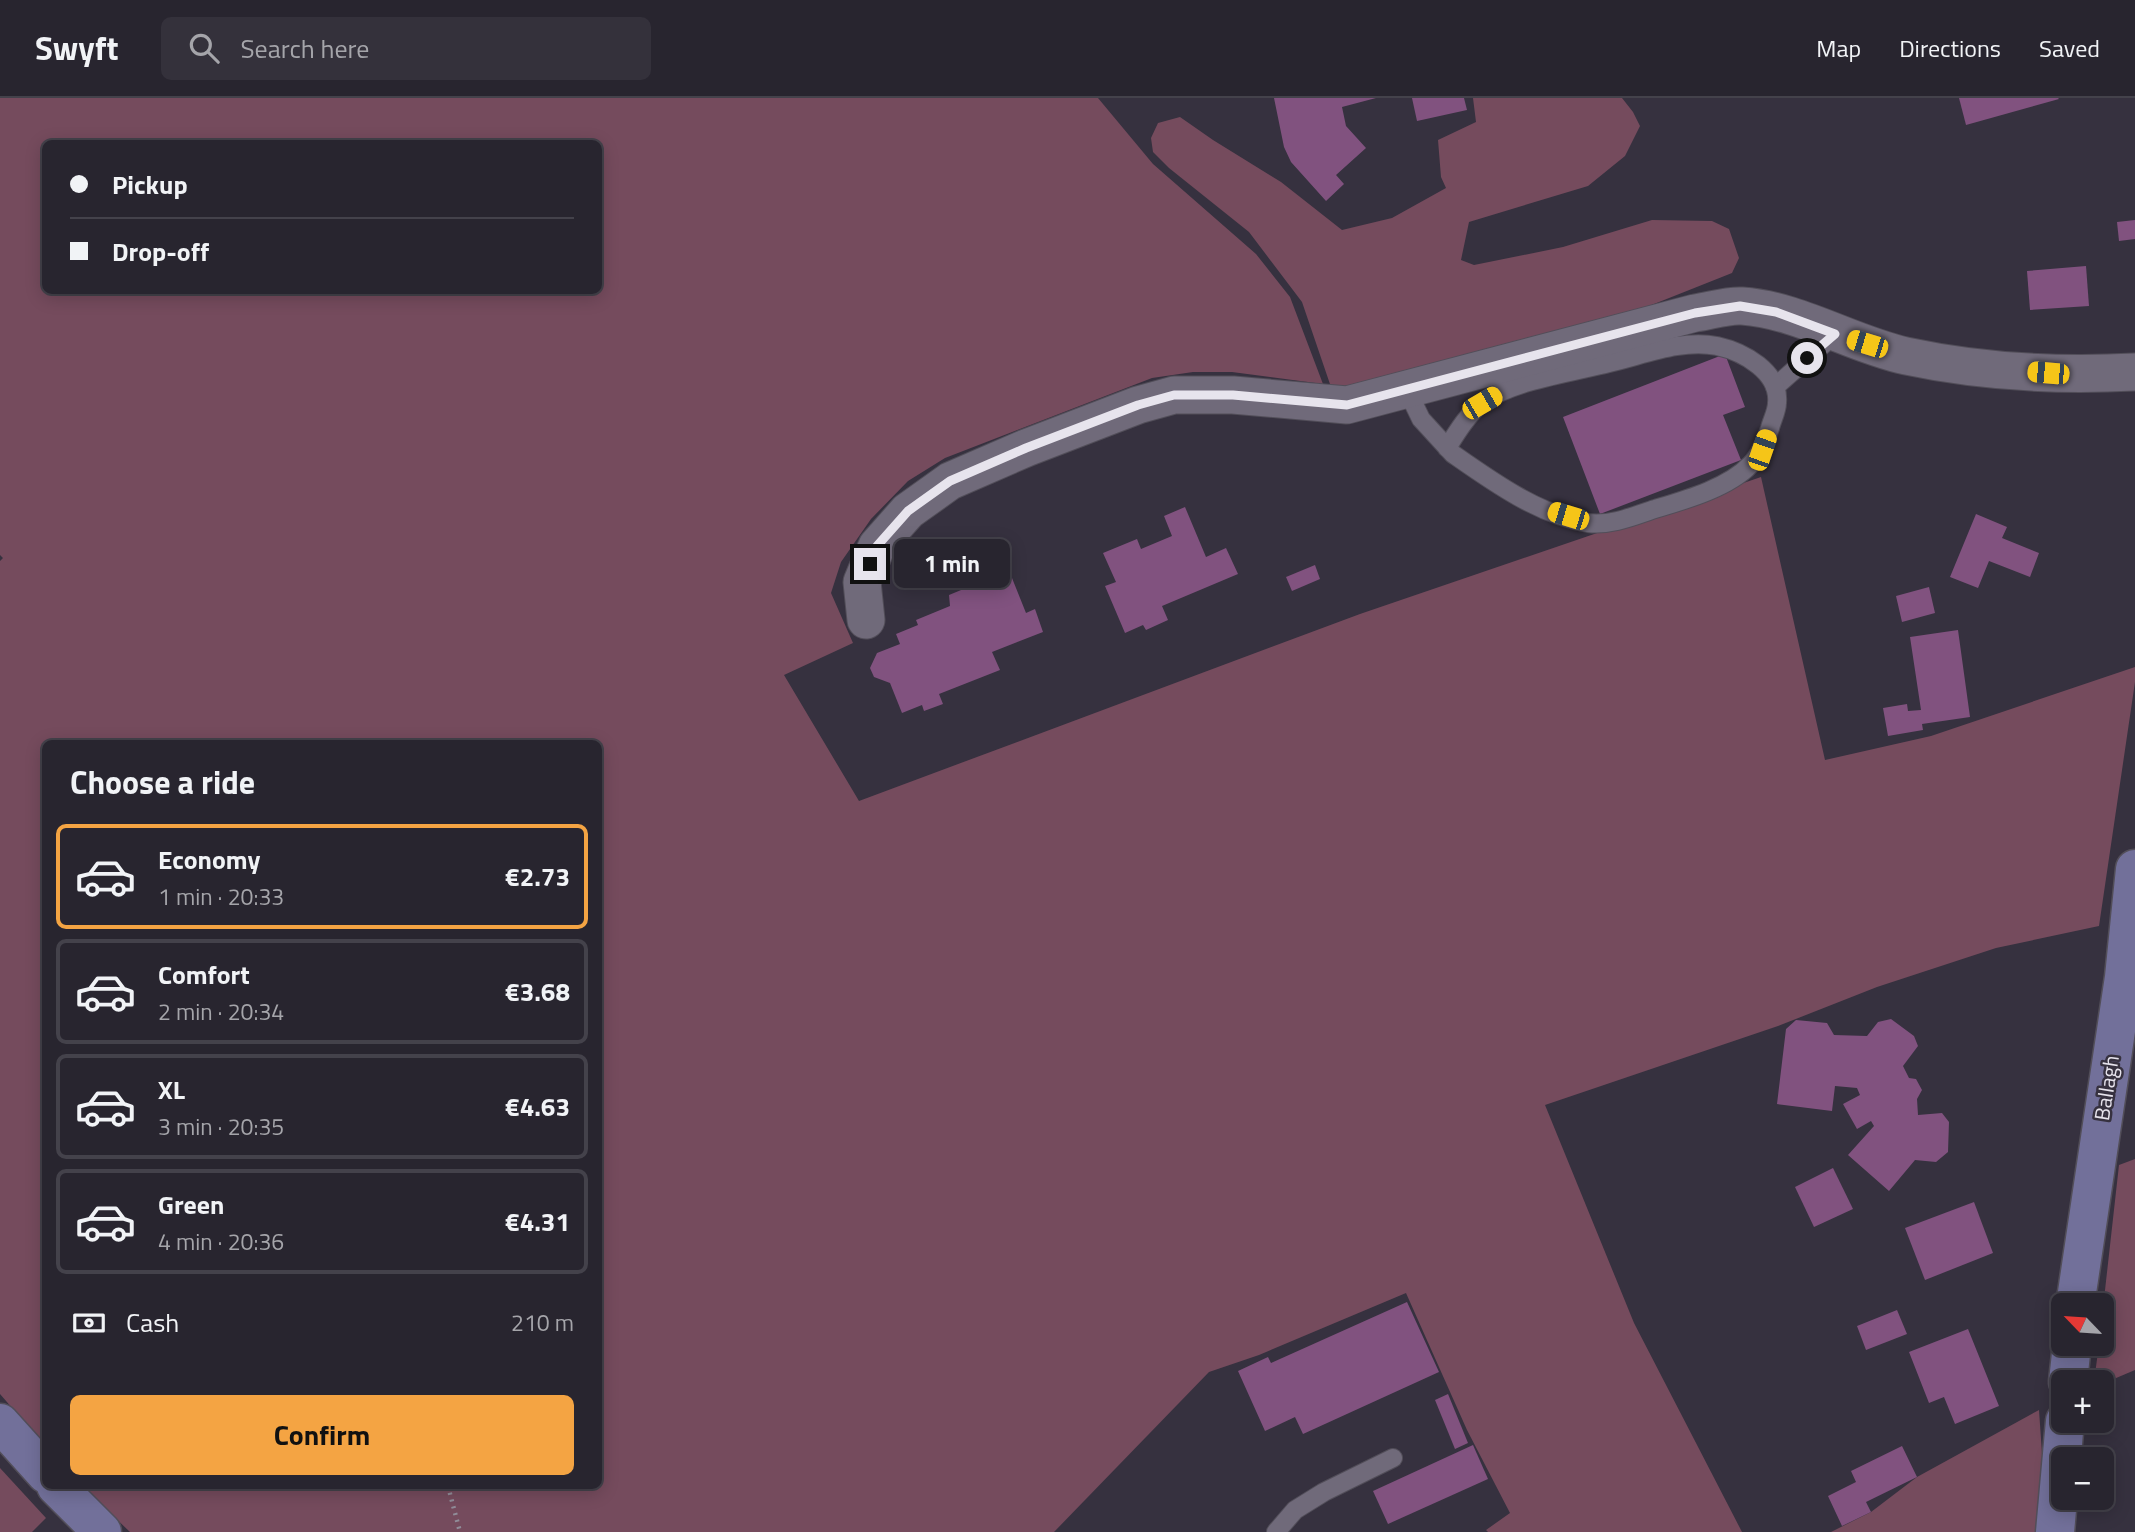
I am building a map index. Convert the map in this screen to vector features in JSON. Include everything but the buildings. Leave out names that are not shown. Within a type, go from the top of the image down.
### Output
[{"type":"street","points":[[866,620],[862,582],[877,546],[908,511],[950,481],[1026,448],[1138,405],[1174,395],[1233,395],[1347,405],[1695,313],[1740,306],[1776,312],[1905,356],[1965,366],[2075,375],[2135,372]]},
{"type":"street","name":"Ballagh","points":[[2077,1293],[2124,977],[2135,869]]},
{"type":"street","points":[[0,1423],[42,1470]]},
{"type":"street","points":[[2055,1532],[2064,1433]]},
{"type":"street","points":[[59,1489],[102,1532]]},
{"type":"lane","points":[[1775,387],[1835,334]]},
{"type":"lane","points":[[1406,390],[1421,419],[1447,448],[1495,484],[1546,510],[1589,523],[1616,522],[1699,495],[1739,474],[1762,450],[1777,403],[1775,387],[1766,370],[1737,353],[1717,346],[1681,345],[1527,383],[1496,395],[1482,403],[1468,418],[1447,448]]},
{"type":"lane","points":[[1276,1532],[1295,1510],[1324,1492],[1392,1458]]},
{"type":"path","points":[[449,1489],[460,1532]]},
{"type":"shaded area","points":[[0,98],[1098,98],[1153,164],[1256,254],[1290,297],[1323,384],[1232,372],[1193,372],[1152,378],[945,458],[908,481],[871,519],[841,562],[831,593],[853,643],[784,675],[859,801],[1360,614],[1761,477],[1825,760],[1931,736],[2135,667],[2135,682],[2099,926],[1996,948],[1877,987],[1778,1026],[1545,1105],[1634,1323],[1742,1532],[1488,1532],[1486,1530],[1510,1513],[1467,1430],[1406,1293],[1259,1355],[1209,1372],[1054,1532],[130,1532],[85,1489],[602,1489],[602,740],[42,740],[42,1443],[0,1394],[0,561],[3,558],[0,555]]},
{"type":"shaded area","points":[[1473,98],[1622,98],[1640,126],[1625,156],[1588,186],[1469,222],[1461,260],[1474,265],[1563,247],[1652,220],[1712,221],[1729,229],[1739,258],[1732,273],[1649,306],[1332,390],[1302,302],[1249,232],[1153,152],[1151,138],[1158,123],[1180,117],[1281,182],[1342,230],[1392,218],[1446,188],[1441,177],[1438,140],[1476,122]]},
{"type":"shaded area","points":[[2135,1159],[2135,1370],[2114,1379],[2114,1370],[2096,1370],[2097,1356],[2114,1356],[2114,1293],[2105,1293],[2119,1165]]},
{"type":"shaded area","points":[[2039,1410],[2043,1468],[2037,1532],[1831,1532],[1871,1512],[1917,1477]]},
{"type":"shaded area","points":[[0,1468],[46,1518],[32,1532],[0,1532]]},
{"type":"route","points":[[870,564],[877,546],[908,511],[950,481],[1026,448],[1138,405],[1174,395],[1233,395],[1347,405],[1695,313],[1740,306],[1776,312],[1835,334],[1807,358]]}]
